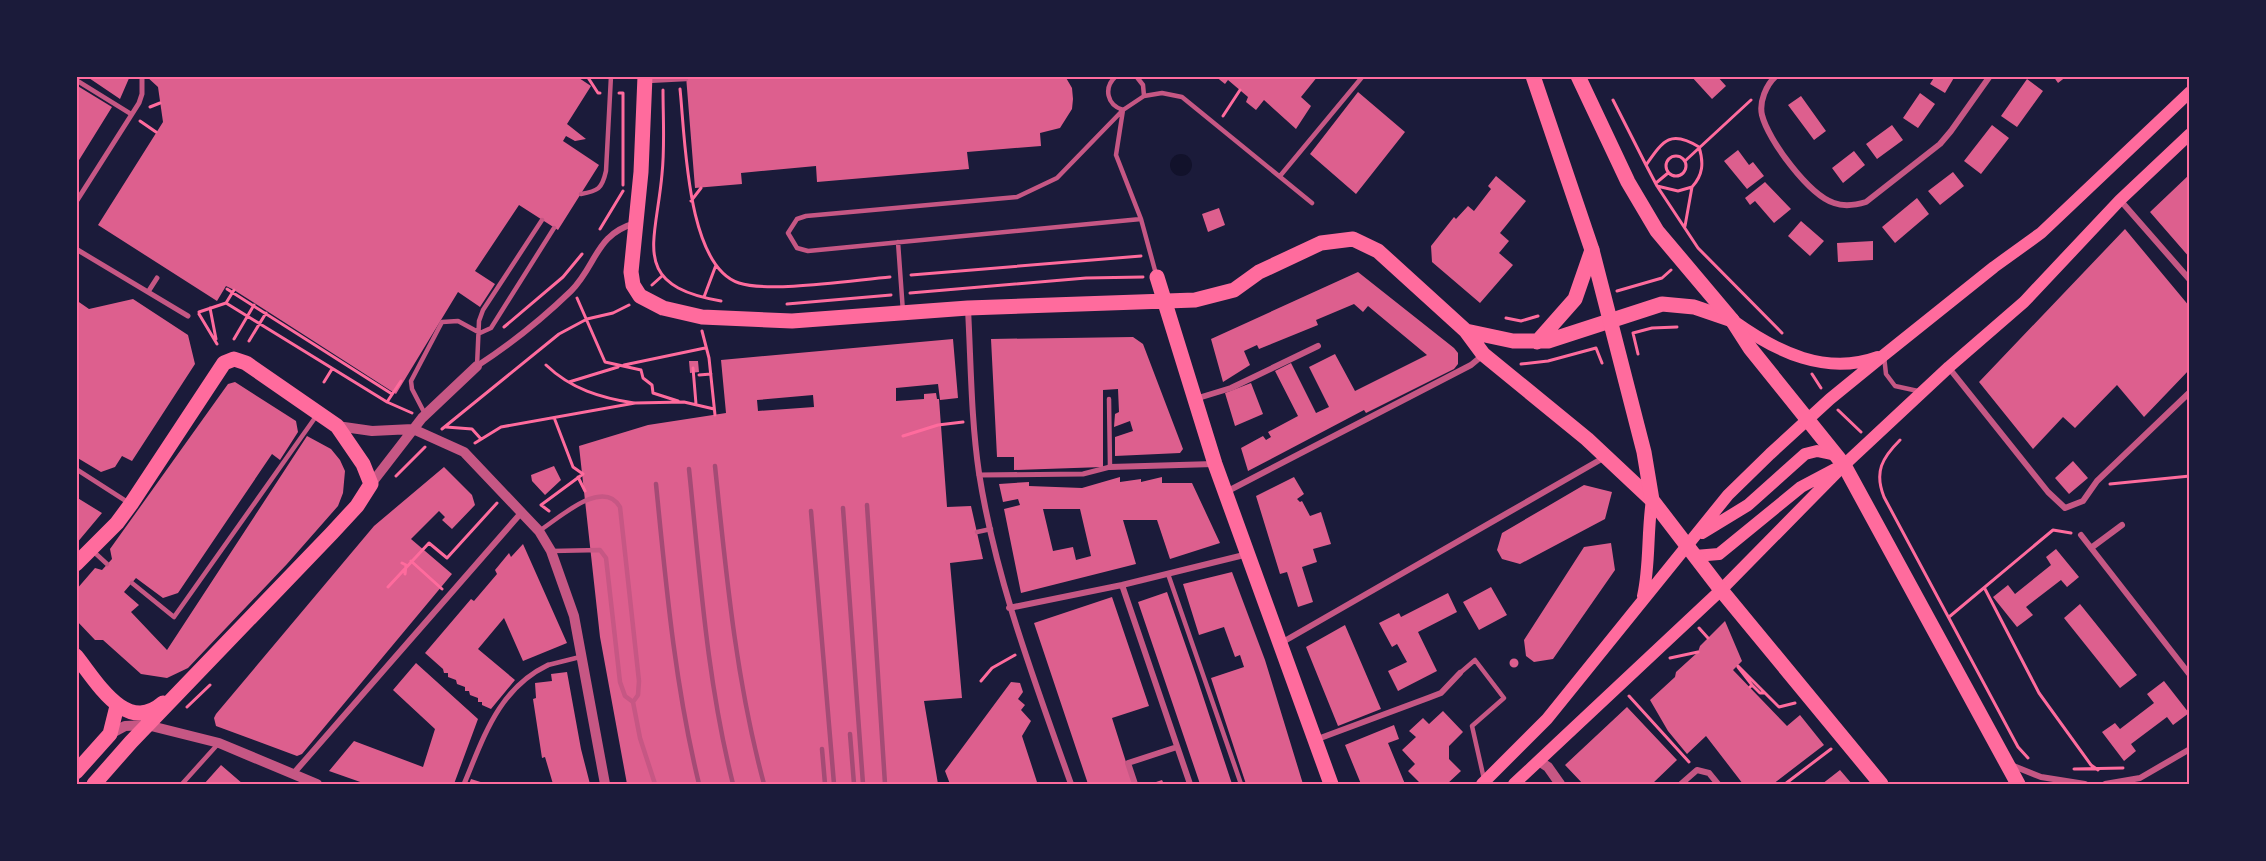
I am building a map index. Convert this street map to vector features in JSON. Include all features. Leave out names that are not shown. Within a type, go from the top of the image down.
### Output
[{"type":"main road","points":[[1533,76],[1592,250],[1644,452],[1652,500],[1647,540],[1646,582],[1642,600]]},
{"type":"main road","points":[[1578,76],[1612,152],[1643,209],[1674,253],[1732,320],[1750,348],[1840,460],[2018,784]]},
{"type":"main road","points":[[644,79],[641,172],[630,261],[633,285],[640,296],[663,308],[702,317],[792,321],[968,308],[1195,300],[1226,293],[1259,272],[1321,243],[1353,239],[1378,252],[1466,331],[1483,354],[1605,456],[1652,500],[1693,546],[1721,590],[1881,784]]},
{"type":"main road","points":[[1483,783],[1546,719],[1642,600],[1693,546],[1728,495],[1808,420],[1884,355],[1994,267],[2041,234],[2190,92]]},
{"type":"main road","points":[[1693,546],[1719,554],[1924,391],[2024,302],[2120,200],[2190,134]]},
{"type":"main road","points":[[1537,342],[1575,299],[1592,250]]},
{"type":"main road","points":[[1157,277],[1215,464],[1331,784]]},
{"type":"main road","points":[[1466,331],[1513,341],[1537,342],[1561,337],[1645,307],[1668,304],[1694,307],[1732,320],[1784,352],[1814,362],[1848,364],[1884,355]]},
{"type":"main road","points":[[76,564],[92,550],[131,504],[224,363],[234,359],[246,363],[337,426],[363,464],[371,484],[357,506],[333,533],[147,725],[94,784]]},
{"type":"main road","points":[[1693,546],[1748,504],[1805,454],[1817,451],[1840,460]]},
{"type":"main road","points":[[1514,784],[1721,590],[1840,460]]},
{"type":"main road","points":[[76,656],[117,706],[127,712],[144,713],[158,707],[191,678],[239,627],[248,623]]},
{"type":"main road","points":[[76,772],[110,734],[117,706]]},
{"type":"street","points":[[76,202],[142,94],[142,76]]},
{"type":"street","points":[[1771,78],[1762,98],[1762,114],[1770,133],[1795,170],[1815,193],[1834,204],[1852,206],[1866,202],[1940,144],[1990,76]]},
{"type":"street","points":[[2120,200],[2190,280]]},
{"type":"street","points":[[371,484],[425,415],[477,366],[521,335],[573,289],[604,241],[621,227],[636,223]]},
{"type":"street","points":[[76,249],[188,316]]},
{"type":"street","points":[[148,292],[157,278]]},
{"type":"street","points":[[968,308],[973,420],[979,474],[1009,609],[1071,784]]},
{"type":"street","points":[[1194,399],[1231,388],[1318,346]]},
{"type":"street","points":[[1226,492],[1471,365],[1483,354]]},
{"type":"street","points":[[1949,367],[2048,492],[2065,508],[2083,501],[2097,481],[2190,392]]},
{"type":"street","points":[[337,426],[372,431],[413,429],[464,452],[539,531],[551,551],[574,616],[605,784]]},
{"type":"street","points":[[1280,644],[1605,456]]},
{"type":"street","points":[[979,474],[1083,474],[1110,468],[1215,464]]},
{"type":"street","points":[[293,774],[521,513]]},
{"type":"street","points":[[2091,548],[2122,525]]},
{"type":"street","points":[[2081,535],[2190,675]]},
{"type":"street","points":[[1009,609],[1122,585],[1248,554]]},
{"type":"street","points":[[1122,585],[1190,784]]},
{"type":"street","points":[[464,784],[494,713],[515,686],[531,673],[548,665]]},
{"type":"street","points":[[1315,740],[1440,693],[1460,673]]},
{"type":"street","points":[[110,734],[125,726],[147,725],[219,743],[317,784]]},
{"type":"street","points":[[131,742],[164,730]]},
{"type":"street","points":[[1135,784],[1128,763],[1177,747]]},
{"type":"street","points":[[2105,784],[2140,778],[2190,748]]},
{"type":"street","points":[[1539,761],[1548,767],[1560,784]]},
{"type":"street","points":[[2006,761],[2034,775],[2085,784]]},
{"type":"street","points":[[1681,784],[1697,770],[1709,773],[1718,784]]},
{"type":"lane","points":[[581,194],[597,191],[602,187],[606,171],[611,76]]},
{"type":"lane","points":[[1116,76],[1109,85],[1108,97],[1112,104],[1123,110]]},
{"type":"lane","points":[[1136,76],[1143,86],[1144,96]]},
{"type":"lane","points":[[1280,176],[1363,76]]},
{"type":"lane","points":[[644,79],[686,79]]},
{"type":"lane","points":[[76,80],[131,114]]},
{"type":"lane","points":[[1141,219],[808,251],[797,248],[788,233],[797,219],[806,216],[1017,197],[1057,178],[1123,110],[1144,96],[1162,93],[1182,97],[1218,124],[1312,203]]},
{"type":"lane","points":[[1123,110],[1116,155],[1141,219],[1157,277]]},
{"type":"lane","points":[[477,366],[479,321],[483,310],[542,220]]},
{"type":"lane","points":[[480,333],[491,328],[554,228]]},
{"type":"lane","points":[[898,243],[903,313]]},
{"type":"lane","points":[[425,415],[412,389],[411,381],[442,322],[458,321],[480,333]]},
{"type":"lane","points":[[76,346],[76,358]]},
{"type":"lane","points":[[1884,355],[1887,374],[1895,386],[1912,392],[1924,391]]},
{"type":"lane","points":[[1109,399],[1110,468]]},
{"type":"lane","points":[[132,583],[174,617],[318,413]]},
{"type":"lane","points":[[76,469],[131,504]]},
{"type":"lane","points":[[539,531],[586,499],[607,496],[615,499],[620,507],[639,681],[638,695],[633,702]]},
{"type":"lane","points":[[977,532],[991,529]]},
{"type":"lane","points":[[92,550],[107,564]]},
{"type":"lane","points":[[551,551],[600,550],[606,558],[620,682],[625,696],[633,702],[640,738],[655,784]]},
{"type":"lane","points":[[1168,574],[1241,784]]},
{"type":"lane","points":[[548,665],[580,656]]},
{"type":"lane","points":[[1460,673],[1475,660],[1504,698],[1472,726],[1483,783]]},
{"type":"lane","points":[[182,784],[219,743]]},
{"type":"path","points":[[589,78],[598,93]]},
{"type":"path","points":[[1685,160],[1771,78]]},
{"type":"path","points":[[1218,124],[1240,90]]},
{"type":"path","points":[[1613,100],[1656,185],[1698,248],[1769,322],[1789,338]]},
{"type":"path","points":[[155,105],[160,103]]},
{"type":"path","points":[[131,114],[156,132]]},
{"type":"path","points":[[685,134],[690,134]]},
{"type":"path","points":[[1646,165],[1664,142],[1684,138],[1699,147],[1703,165],[1701,174],[1692,188],[1685,227]]},
{"type":"path","points":[[1676,156],[1685,160],[1687,167],[1682,175],[1673,176],[1668,173],[1666,165],[1669,159],[1676,156]]},
{"type":"path","points":[[1656,185],[1668,173]]},
{"type":"path","points":[[688,177],[694,177]]},
{"type":"path","points":[[1656,185],[1668,190],[1683,191],[1692,188]]},
{"type":"path","points":[[691,201],[701,188]]},
{"type":"path","points":[[655,282],[662,276]]},
{"type":"path","points":[[563,277],[573,289],[604,362],[641,370],[643,378],[652,385],[653,393],[714,409]]},
{"type":"path","points":[[1620,290],[1662,278]]},
{"type":"path","points":[[227,289],[262,309],[392,394]]},
{"type":"path","points":[[188,316],[226,303],[234,290]]},
{"type":"path","points":[[226,303],[387,402],[406,409]]},
{"type":"path","points":[[234,339],[254,305]]},
{"type":"path","points":[[198,312],[217,344],[210,308]]},
{"type":"path","points":[[481,439],[472,429],[445,427],[559,334],[587,320],[625,308]]},
{"type":"path","points":[[249,341],[267,313]]},
{"type":"path","points":[[1506,318],[1521,321],[1542,314]]},
{"type":"path","points":[[1638,354],[1633,333],[1652,328],[1677,327]]},
{"type":"path","points":[[569,382],[621,366],[705,348]]},
{"type":"path","points":[[1526,372],[1518,365],[1548,361],[1593,348],[1599,351],[1602,363]]},
{"type":"path","points":[[546,365],[569,382],[597,397],[635,403],[684,402]]},
{"type":"path","points":[[693,368],[696,404]]},
{"type":"path","points":[[324,382],[332,369]]},
{"type":"path","points":[[699,375],[711,375],[715,415]]},
{"type":"path","points":[[501,428],[555,420],[635,403]]},
{"type":"path","points":[[1837,409],[1857,427]]},
{"type":"path","points":[[555,420],[573,467],[583,474],[541,505],[549,511],[558,504]]},
{"type":"path","points":[[903,436],[938,425],[973,420]]},
{"type":"path","points":[[1900,440],[1883,458],[1879,470],[1884,498],[2018,747],[2030,760]]},
{"type":"path","points":[[2097,481],[2111,484],[2190,476]]},
{"type":"path","points":[[576,494],[585,491],[578,477]]},
{"type":"path","points":[[388,587],[404,564],[429,543],[447,558],[491,509]]},
{"type":"path","points":[[1949,617],[2053,530],[2081,535]]},
{"type":"path","points":[[410,561],[450,596]]},
{"type":"path","points":[[404,564],[405,574]]},
{"type":"path","points":[[1985,589],[2039,693],[2091,765],[2115,783]]},
{"type":"path","points":[[1699,628],[1708,638]]},
{"type":"path","points":[[1667,658],[1698,652]]},
{"type":"path","points":[[981,681],[992,668],[1015,655]]},
{"type":"path","points":[[1764,693],[1760,693],[1751,686],[1738,670],[1738,666],[1781,708],[1794,703]]},
{"type":"path","points":[[1628,695],[1697,770]]},
{"type":"path","points":[[1785,784],[1831,749]]},
{"type":"path","points":[[2071,770],[2122,768]]},
{"type":"shaded area","points":[[1181,154],[1189,157],[1192,165],[1189,173],[1181,176],[1173,173],[1170,165],[1173,157]]},
{"type":"building","points":[[86,76],[130,76],[120,99]]},
{"type":"building","points":[[146,76],[576,76],[591,86],[567,124],[586,139],[575,141],[566,136],[563,141],[599,165],[558,230],[519,205],[475,271],[495,284],[480,307],[458,292],[396,394],[234,290],[226,286],[217,301],[98,225],[163,122],[158,87]]},
{"type":"building","points":[[686,76],[733,76],[733,79],[1065,76],[1072,88],[1073,99],[1072,109],[1060,128],[1040,133],[1041,146],[967,152],[969,169],[817,182],[816,166],[741,173],[742,184],[695,188]]},
{"type":"building","points":[[1215,76],[1318,76],[1301,97],[1311,106],[1296,129],[1264,100],[1256,110],[1246,102],[1248,97],[1228,80],[1225,84]]},
{"type":"building","points":[[1691,76],[1717,76],[1726,86],[1712,99]]},
{"type":"building","points":[[1935,76],[1955,76],[1945,93],[1930,84]]},
{"type":"building","points":[[2053,76],[2067,76],[2058,83]]},
{"type":"building","points":[[2027,79],[2043,91],[2017,127],[2001,116]]},
{"type":"building","points":[[76,85],[112,107],[76,165]]},
{"type":"building","points":[[1358,92],[1405,132],[1356,194],[1310,154]]},
{"type":"building","points":[[1920,93],[1935,104],[1918,128],[1903,118]]},
{"type":"building","points":[[1801,96],[1826,131],[1814,140],[1788,105]]},
{"type":"building","points":[[1892,125],[1903,140],[1877,159],[1866,144]]},
{"type":"building","points":[[1992,125],[2009,138],[1981,174],[1964,161]]},
{"type":"building","points":[[1738,150],[1749,165],[1753,162],[1764,176],[1747,189],[1724,161]]},
{"type":"building","points":[[1854,151],[1865,165],[1843,183],[1832,168]]},
{"type":"building","points":[[1953,172],[1964,186],[1940,205],[1928,191]]},
{"type":"building","points":[[2190,174],[2190,258],[2150,212]]},
{"type":"building","points":[[1496,176],[1526,201],[1500,233],[1509,241],[1499,253],[1513,265],[1480,303],[1432,262],[1431,246],[1454,217],[1456,219],[1468,206],[1474,211],[1491,189],[1488,186]]},
{"type":"building","points":[[1765,182],[1791,209],[1774,223],[1755,201],[1750,205],[1745,198]]},
{"type":"building","points":[[1917,198],[1929,214],[1895,243],[1882,227]]},
{"type":"building","points":[[1219,208],[1225,225],[1208,232],[1202,214]]},
{"type":"building","points":[[1801,221],[1824,241],[1810,256],[1788,236]]},
{"type":"building","points":[[2125,229],[2190,307],[2190,369],[2144,417],[2117,385],[2075,428],[2063,417],[2033,449],[1979,382]]},
{"type":"building","points":[[1873,241],[1873,260],[1838,262],[1837,243]]},
{"type":"building","points":[[1358,272],[1454,348],[1458,353],[1458,364],[1454,369],[1366,413],[1364,410],[1248,471],[1241,448],[1263,436],[1266,440],[1271,437],[1268,432],[1298,416],[1275,371],[1291,363],[1316,413],[1329,407],[1309,367],[1335,354],[1355,391],[1427,355],[1368,306],[1363,312],[1354,304],[1316,320],[1318,325],[1259,349],[1257,345],[1244,351],[1250,365],[1223,382],[1211,339]]},
{"type":"building","points":[[133,299],[188,335],[195,364],[132,461],[122,456],[115,467],[101,472],[76,457],[76,300],[89,309]]},
{"type":"building","points":[[1133,337],[1143,344],[1183,449],[1180,453],[1115,456],[1115,437],[1133,431],[1130,421],[1114,427],[1115,414],[1119,412],[1118,389],[1103,390],[1103,467],[1014,470],[1014,457],[997,457],[991,339]]},
{"type":"building","points":[[953,339],[958,398],[940,400],[938,384],[896,388],[896,401],[924,399],[924,394],[936,393],[939,399],[947,507],[971,506],[983,559],[950,563],[962,698],[924,701],[938,784],[627,784],[600,637],[579,446],[648,425],[726,413],[721,360]],"holes":[[[813,395],[814,407],[758,411],[757,400]]]},
{"type":"building","points":[[689,361],[698,361],[699,372],[690,373]]},
{"type":"building","points":[[235,382],[296,421],[298,432],[280,460],[272,454],[178,593],[163,598],[136,578],[124,592],[139,605],[131,612],[167,650],[307,436],[331,449],[340,460],[345,471],[343,493],[338,506],[287,564],[188,668],[167,678],[141,674],[103,640],[95,640],[76,620],[76,590],[95,568],[102,570],[112,559],[110,549],[228,384]]},
{"type":"building","points":[[1251,383],[1263,414],[1235,426],[1225,393]]},
{"type":"building","points":[[2073,461],[2088,478],[2069,494],[2055,478]]},
{"type":"building","points":[[554,466],[561,480],[545,495],[532,481],[531,475]]},
{"type":"building","points":[[444,467],[472,495],[475,505],[452,529],[442,520],[445,517],[439,511],[411,539],[452,574],[302,754],[297,756],[216,726],[214,718],[216,714],[374,526]]},
{"type":"building","points":[[1120,477],[1120,482],[1141,479],[1141,482],[1162,477],[1162,483],[1192,483],[1220,543],[1170,559],[1157,520],[1123,520],[1136,564],[1021,593],[1004,509],[1020,505],[1018,499],[1003,502],[999,484],[1029,482],[1029,486],[1082,488]],"holes":[[[1043,509],[1080,509],[1091,556],[1076,560],[1073,547],[1053,551]]]},
{"type":"building","points":[[1294,477],[1304,494],[1297,499],[1302,501],[1310,516],[1321,512],[1331,544],[1313,549],[1317,562],[1302,567],[1313,602],[1298,607],[1287,572],[1280,574],[1256,496]]},
{"type":"building","points":[[1584,485],[1612,492],[1605,519],[1520,564],[1502,559],[1497,550],[1502,533]]},
{"type":"building","points":[[76,497],[102,513],[76,544]]},
{"type":"building","points":[[1611,543],[1615,570],[1553,659],[1534,662],[1526,656],[1524,640],[1584,547]]},
{"type":"building","points":[[523,544],[567,643],[523,661],[504,618],[478,649],[515,680],[491,709],[482,705],[482,702],[478,702],[478,698],[470,695],[469,691],[465,691],[465,687],[457,684],[456,680],[448,677],[448,673],[444,673],[443,669],[425,653],[471,599],[474,601],[497,574],[495,570],[509,553],[511,557]]},
{"type":"building","points":[[2056,549],[2079,577],[2067,587],[2061,580],[2026,607],[2033,615],[2017,627],[1993,597],[2008,585],[2015,594],[2051,565],[2046,557]]},
{"type":"building","points":[[1232,572],[1265,660],[1303,784],[1246,784],[1211,678],[1244,667],[1240,655],[1235,657],[1224,627],[1199,635],[1183,584]]},
{"type":"building","points":[[1491,587],[1507,615],[1479,630],[1463,602]]},
{"type":"building","points":[[1167,592],[1232,784],[1200,784],[1138,602]]},
{"type":"building","points":[[1448,593],[1457,612],[1418,632],[1437,671],[1398,691],[1388,671],[1407,662],[1397,644],[1392,647],[1379,623],[1399,613],[1401,617]]},
{"type":"building","points":[[1112,597],[1149,706],[1112,718],[1133,784],[1088,784],[1034,623]]},
{"type":"building","points":[[2080,604],[2137,675],[2120,688],[2064,618]]},
{"type":"building","points":[[1725,621],[1742,661],[1733,670],[1787,726],[1800,715],[1824,745],[1773,784],[1743,784],[1706,736],[1687,754],[1668,731],[1650,700],[1675,677],[1676,672],[1698,652],[1700,646]]},
{"type":"building","points":[[1345,625],[1381,709],[1338,726],[1306,647]]},
{"type":"building","points":[[1514,659],[1518,663],[1514,667],[1510,663]]},
{"type":"building","points":[[416,663],[478,719],[454,784],[366,784],[329,771],[354,741],[423,767],[435,729],[393,690]]},
{"type":"building","points":[[567,672],[590,784],[553,784],[545,757],[542,758],[533,699],[536,698],[535,683],[552,681],[551,674]]},
{"type":"building","points":[[2164,681],[2189,713],[2173,725],[2167,717],[2131,744],[2136,751],[2124,761],[2102,732],[2115,723],[2120,729],[2154,703],[2147,694]]},
{"type":"building","points":[[1011,682],[1020,683],[1023,692],[1018,699],[1025,705],[1021,710],[1031,721],[1022,736],[1037,782],[1043,784],[950,784],[945,771]]},
{"type":"building","points":[[1627,707],[1677,760],[1652,784],[1583,784],[1565,765]]},
{"type":"building","points":[[1443,711],[1463,732],[1449,746],[1449,759],[1461,771],[1447,784],[1421,784],[1408,771],[1415,764],[1402,750],[1416,737],[1409,731],[1423,718],[1429,724]]},
{"type":"building","points":[[1394,725],[1399,739],[1388,743],[1405,784],[1361,784],[1345,745]]},
{"type":"building","points":[[221,765],[243,784],[204,784]]},
{"type":"building","points":[[1840,770],[1852,784],[1822,784]]},
{"type":"building","points":[[471,779],[487,784],[469,784]]},
{"type":"building","points":[[1162,780],[1164,784],[1150,784]]},
{"type":"railway","points":[[715,466],[739,666],[764,784]]},
{"type":"railway","points":[[689,469],[711,667],[733,784]]},
{"type":"railway","points":[[656,484],[677,673],[699,784]]},
{"type":"railway","points":[[867,505],[885,784]]},
{"type":"railway","points":[[843,508],[863,784]]},
{"type":"railway","points":[[811,511],[834,784]]},
{"type":"railway","points":[[850,734],[854,784]]},
{"type":"railway","points":[[822,749],[825,784]]}]
